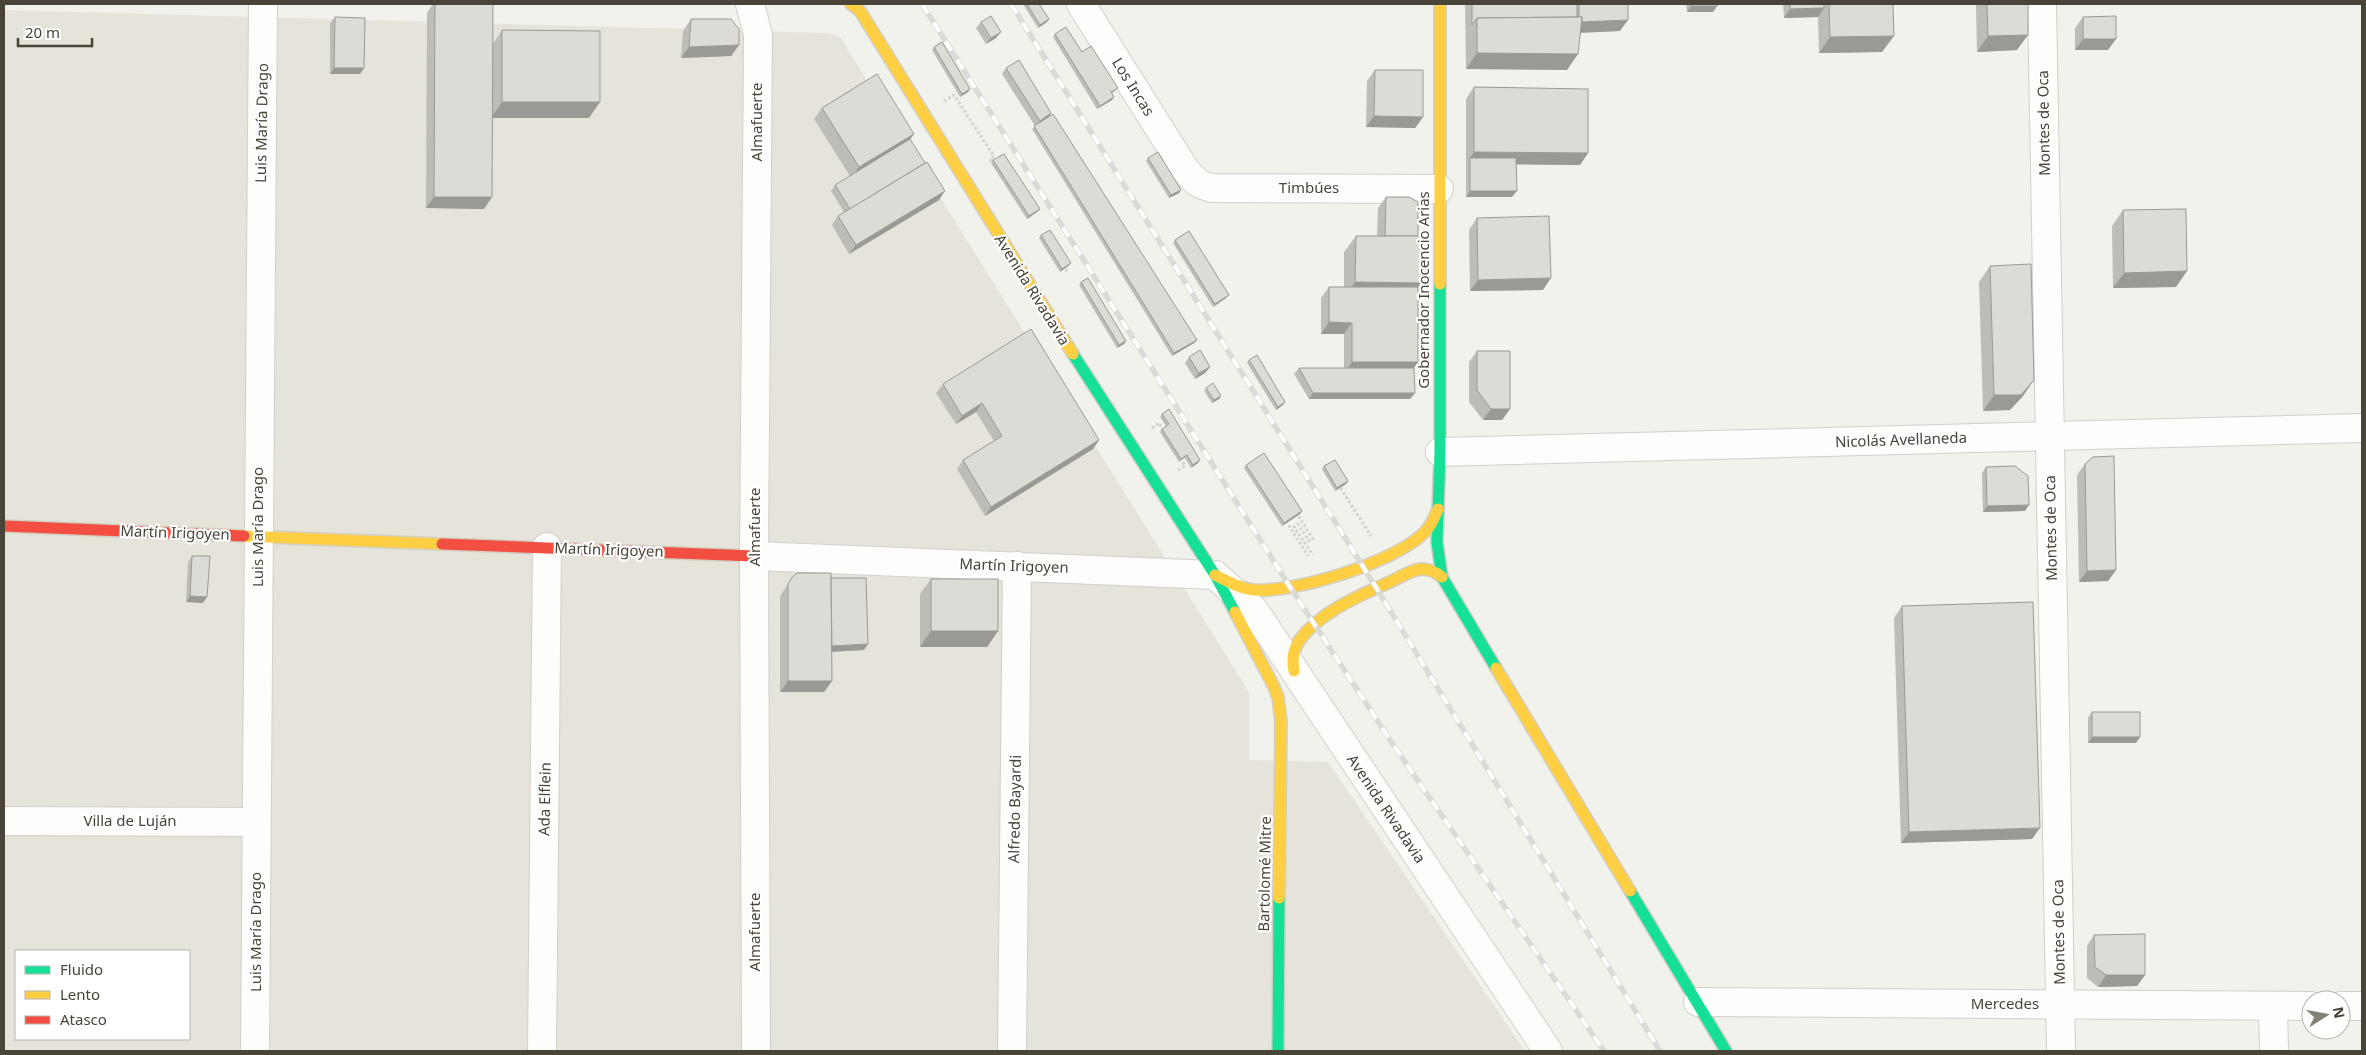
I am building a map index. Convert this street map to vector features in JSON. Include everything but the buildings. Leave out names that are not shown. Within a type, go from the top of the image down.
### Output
[{"type":"street","name":"Luis María Drago","points":[[255,1051],[263,4]]},
{"type":"street","name":"Almafuerte","points":[[750,4],[758,35],[754,556],[756,1051]]},
{"type":"street","name":"Avenida Rivadavia","points":[[851,4],[860,11],[1025,280],[1214,575],[1278,697]]},
{"type":"street","name":"Los Incas","points":[[1081,4],[1186,171]]},
{"type":"street","name":"Gobernador Inocencio Arias","points":[[1440,4],[1440,452],[1437,542],[1442,576]]},
{"type":"street","name":"Montes de Oca","points":[[2042,4],[2061,1051]]},
{"type":"street","name":"Timbúes","points":[[1186,171],[1198,183],[1211,188],[1439,189]]},
{"type":"street","name":"Nicolás Avellaneda","points":[[1440,452],[2362,428]]},
{"type":"street","points":[[1214,575],[1253,590],[1316,583],[1403,548],[1424,534],[1432,523],[1438,509]]},
{"type":"street","name":"Martín Irigoyen","points":[[4,526],[1214,575]]},
{"type":"street","name":"Ada Elflein","points":[[542,1051],[547,548]]},
{"type":"street","name":"Alfredo Bayardi","points":[[1012,1051],[1017,566]]},
{"type":"street","points":[[1294,671],[1292,655],[1297,644],[1306,632],[1336,609],[1415,570],[1425,568],[1435,571],[1442,576],[1726,1051]]},
{"type":"street","name":"Avenida Rivadavia","points":[[1214,575],[1254,610],[1548,1051]]},
{"type":"street","name":"Bartolomé Mitre","points":[[1278,697],[1282,721],[1278,1051]]},
{"type":"street","name":"Villa de Luján","points":[[4,820],[256,822]]},
{"type":"street","name":"Mercedes","points":[[1698,1002],[2301,1006]]},
{"type":"street","points":[[2273,1006],[2274,1051]]},
{"type":"path","points":[[954,94],[994,156],[990,159],[998,171]]},
{"type":"path","points":[[1058,258],[1068,273]]},
{"type":"path","points":[[1159,423],[1166,434]]},
{"type":"path","points":[[1177,452],[1185,466]]},
{"type":"path","points":[[1335,478],[1371,536]]},
{"type":"path","points":[[1293,506],[1313,539],[1309,541],[1298,524],[1294,527],[1314,557]]},
{"type":"path","points":[[1281,514],[1309,559],[1321,555]]},
{"type":"path","points":[[1364,540],[1379,533]]},
{"type":"shaded area","points":[[4,10],[829,33],[840,37],[1249,692],[1249,760],[1328,762],[1525,1051],[4,1051]]},
{"type":"railway","points":[[922,4],[1290,587],[1392,743],[1604,1051]]},
{"type":"railway","points":[[1011,4],[1377,589],[1660,1051]]},
{"type":"traffic: fast","points":[[1440,284],[1440,452],[1437,542],[1442,577],[1496,668]]},
{"type":"traffic: fast","points":[[1073,354],[1215,575],[1235,612]]},
{"type":"traffic: fast","points":[[1630,891],[1726,1051]]},
{"type":"traffic: fast","points":[[1278,1051],[1279,898]]},
{"type":"traffic: slow","points":[[851,4],[860,11],[1073,354]]},
{"type":"traffic: slow","points":[[1440,4],[1440,284]]},
{"type":"traffic: slow","points":[[1215,575],[1239,586],[1254,590],[1272,590],[1318,581],[1369,564],[1411,543],[1427,530],[1438,509]]},
{"type":"traffic: slow","points":[[244,536],[442,544]]},
{"type":"traffic: slow","points":[[1294,671],[1295,648],[1299,641],[1318,621],[1341,605],[1421,569],[1435,572],[1442,577]]},
{"type":"traffic: slow","points":[[1235,612],[1278,697],[1281,721],[1279,898]]},
{"type":"traffic: slow","points":[[1496,668],[1630,891]]},
{"type":"traffic: jam","points":[[4,526],[244,536]]},
{"type":"traffic: jam","points":[[442,544],[754,556]]}]
